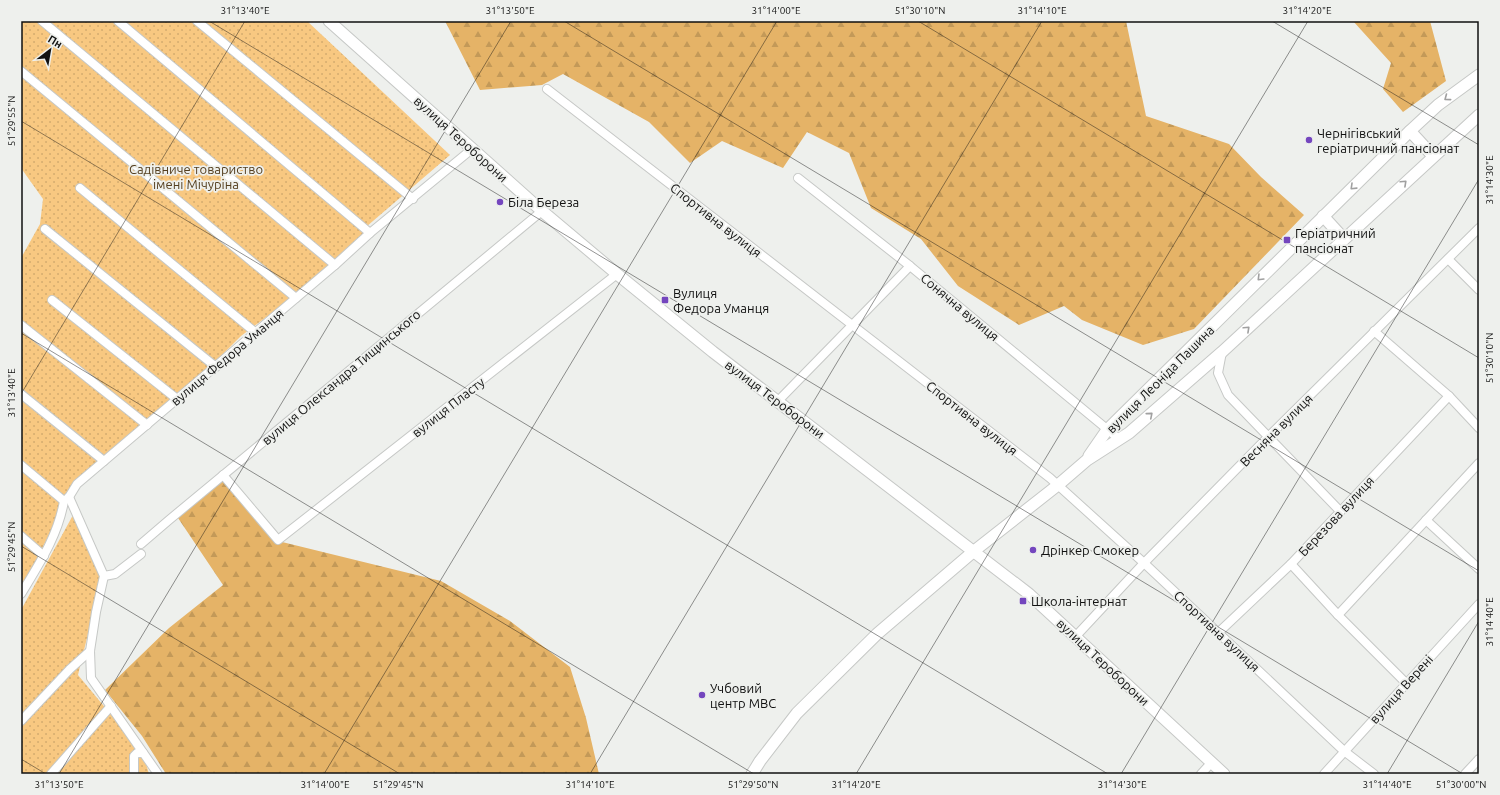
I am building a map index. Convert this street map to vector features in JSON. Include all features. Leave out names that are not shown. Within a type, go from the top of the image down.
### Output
[{"type":"main road","name":"вулиця Тероборони","points":[[329,21],[542,211],[617,274],[778,401],[1023,589],[1076,636],[1224,774]]},
{"type":"main road","name":"вулиця Леоніда Пашина","points":[[1087,460],[1107,430],[1323,216],[1438,105],[1479,75]]},
{"type":"main road","name":"вулиця Леоніда Пашина","points":[[1087,460],[1119,440],[1222,352],[1479,114]]},
{"type":"main road","points":[[1410,131],[1432,156]]},
{"type":"main road","points":[[1323,216],[1344,238]]},
{"type":"main road","points":[[752,774],[760,761],[797,713],[877,634],[974,551],[1058,485],[1087,460]]},
{"type":"street","points":[[42,21],[335,265]]},
{"type":"street","points":[[118,21],[370,233]]},
{"type":"street","points":[[197,21],[413,199]]},
{"type":"street","points":[[21,71],[296,298]]},
{"type":"street","name":"Спортивна вулиця","points":[[547,89],[1058,485],[1144,563],[1344,750],[1374,774]]},
{"type":"street","name":"вулиця Федора Уманця","points":[[21,594],[52,541],[62,518],[67,499],[77,484],[256,333],[370,233],[472,149]]},
{"type":"street","name":"Сонячна вулиця","points":[[798,178],[910,266],[1119,440]]},
{"type":"street","points":[[80,188],[256,333]]},
{"type":"street","name":"вулиця Олександра Тищинського","points":[[141,544],[542,211]]},
{"type":"street","name":"Весняна вулиця","points":[[1076,636],[1144,563],[1268,437],[1479,228]]},
{"type":"street","points":[[45,229],[216,367]]},
{"type":"street","points":[[1448,259],[1479,290]]},
{"type":"street","points":[[778,401],[910,266]]},
{"type":"street","name":"вулиця Пласту","points":[[223,475],[278,540],[617,274]]},
{"type":"street","points":[[52,300],[178,399]]},
{"type":"street","points":[[21,325],[147,425]]},
{"type":"street","points":[[1374,331],[1449,396],[1479,428]]},
{"type":"street","points":[[1222,352],[1218,372],[1228,395],[1340,511]]},
{"type":"street","points":[[21,394],[104,462]]},
{"type":"street","name":"Березова вулиця","points":[[1218,632],[1291,564],[1449,396]]},
{"type":"street","points":[[1338,615],[1479,463]]},
{"type":"street","points":[[21,465],[67,499],[104,576],[96,612],[90,651],[91,678],[158,774]]},
{"type":"street","points":[[1426,520],[1479,569]]},
{"type":"street","points":[[21,536],[44,556]]},
{"type":"street","points":[[104,576],[115,574],[141,554]]},
{"type":"street","points":[[1291,564],[1338,615],[1406,683]]},
{"type":"street","name":"вулиця Верені","points":[[1324,774],[1344,750],[1479,604]]},
{"type":"street","points":[[21,721],[70,669],[90,651]]},
{"type":"street","points":[[51,774],[111,706]]},
{"type":"street","points":[[134,774],[134,756],[137,753],[143,753]]},
{"type":"street","points":[[1465,774],[1479,759]]},
{"type":"street","points":[[1201,774],[1212,762]]},
{"type":"green space","name":"Садівниче товариство імені Мічуріна","points":[[21,21],[307,21],[450,155],[366,227],[365,236],[300,292],[241,336],[197,380],[76,480],[35,563],[21,586],[21,258],[40,224],[43,199],[21,168]]},
{"type":"green space","points":[[445,21],[1126,21],[1146,116],[1229,144],[1261,177],[1304,215],[1194,329],[1143,345],[1082,320],[1064,306],[1019,325],[958,286],[921,239],[871,208],[849,153],[807,132],[783,168],[722,141],[690,163],[649,122],[563,74],[542,85],[480,90]]},
{"type":"green space","points":[[1353,21],[1430,21],[1446,81],[1403,112],[1383,89],[1391,63]]},
{"type":"green space","points":[[223,477],[278,541],[441,581],[510,621],[570,667],[586,718],[599,774],[166,774],[142,736],[105,690],[169,628],[223,585],[176,515]]},
{"type":"green space","points":[[73,515],[102,576],[78,675],[143,753],[149,774],[21,774],[21,610]]},
{"type":"place","name":"Чернігівський геріатричний пансіонат","points":[[1309,140]]},
{"type":"place","name":"Біла Береза","points":[[500,202]]},
{"type":"place","name":"Геріатричний пансіонат","points":[[1287,240]]},
{"type":"place","name":"Вулиця Федора Уманця","points":[[665,300]]},
{"type":"place","name":"Дрінкер Смокер","points":[[1033,550]]},
{"type":"place","name":"Школа-інтернат","points":[[1023,601]]},
{"type":"place","name":"Учбовий центр МВС","points":[[702,695]]}]
